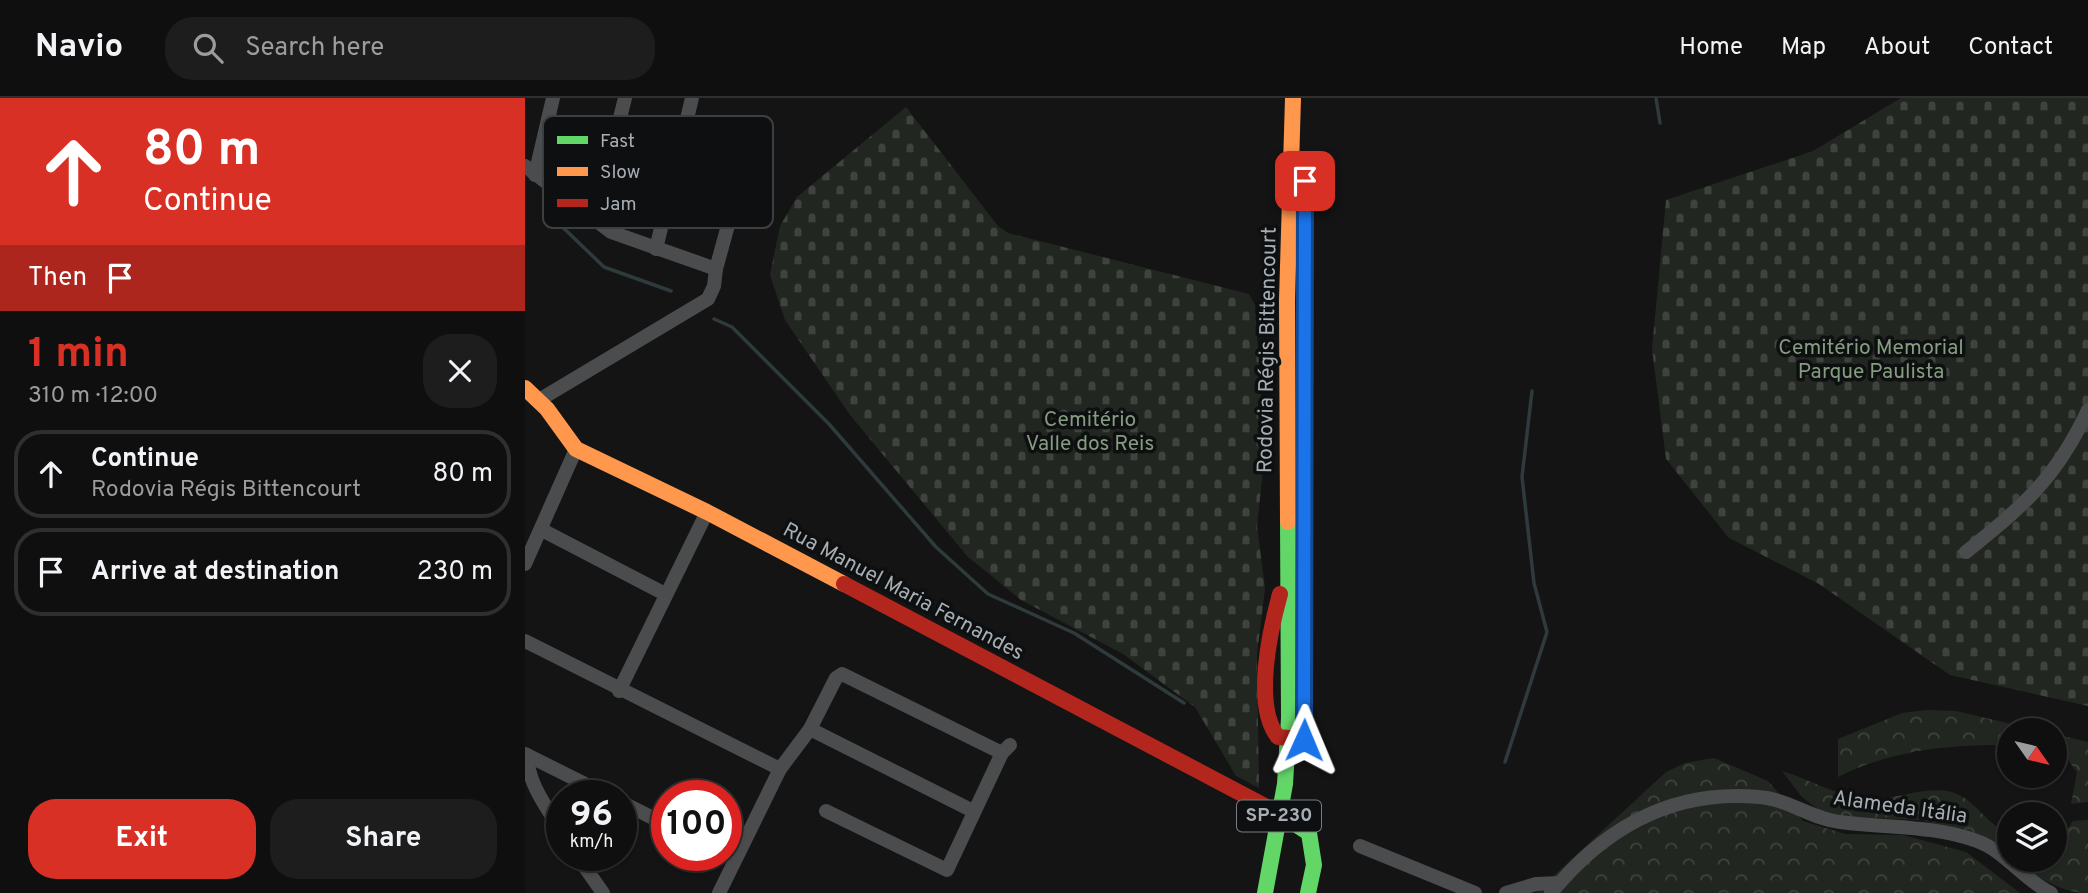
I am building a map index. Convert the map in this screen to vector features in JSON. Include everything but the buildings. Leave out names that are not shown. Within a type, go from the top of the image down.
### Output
[{"type":"main road","name":"Rodovia Régis Bittencourt","points":[[1288,566],[1287,300],[1293,98]]},
{"type":"main road","name":"Rodovia Régis Bittencourt","points":[[1305,389],[1306,98]]},
{"type":"main road","name":"Rua Manuel Maria Fernandes","points":[[525,388],[539,400],[576,449],[707,512],[1039,693],[1287,817]]},
{"type":"main road","name":"Rodovia Régis Bittencourt","points":[[1296,739],[1304,592],[1304,444]]},
{"type":"main road","name":"SP-230","points":[[1265,893],[1287,817],[1297,799],[1288,566]]},
{"type":"main road","points":[[1288,566],[1274,614],[1267,685],[1269,724],[1277,737],[1296,739]]},
{"type":"main road","name":"SP-230","points":[[1282,893],[1296,739]]},
{"type":"main road","points":[[1287,817],[1309,833],[1313,846],[1314,865],[1308,893]]},
{"type":"street","points":[[548,116],[554,98]]},
{"type":"street","points":[[620,116],[625,98]]},
{"type":"street","points":[[688,116],[692,98]]},
{"type":"street","points":[[530,171],[543,131]]},
{"type":"street","points":[[605,228],[627,240],[716,269]]},
{"type":"street","points":[[656,249],[661,228]]},
{"type":"street","points":[[539,400],[708,299],[714,286],[727,228]]},
{"type":"street","points":[[1966,552],[2015,512],[2058,466],[2088,410]]},
{"type":"street","points":[[525,564],[576,449]]},
{"type":"street","points":[[619,691],[707,512]]},
{"type":"street","points":[[542,530],[665,594]]},
{"type":"street","points":[[525,641],[619,691],[780,769]]},
{"type":"street","points":[[742,838],[780,769],[810,729],[836,678],[842,674],[1006,749],[973,811],[947,870],[826,811]]},
{"type":"street","points":[[810,729],[973,811]]},
{"type":"street","points":[[526,755],[577,780]]},
{"type":"street","points":[[526,755],[536,791],[546,807]]},
{"type":"street","name":"Alameda Itália","points":[[1555,888],[1624,826],[1654,809],[1680,802],[1761,797],[1834,821],[1919,828],[1979,841],[2051,893]]},
{"type":"street","points":[[1360,846],[1475,893]]},
{"type":"street","points":[[588,871],[603,893]]},
{"type":"street","points":[[719,893],[727,871]]},
{"type":"street","points":[[1506,893],[1520,887],[1555,888]]},
{"type":"green space","name":"Cemitério Memorial Parque Paulista","points":[[1901,98],[2088,98],[2088,706],[1950,675],[1819,584],[1729,538],[1666,459],[1652,349],[1666,200],[1813,151]]},
{"type":"green space","name":"Cemitério Valle dos Reis","points":[[906,107],[998,226],[1008,233],[1249,294],[1255,305],[1265,451],[1257,526],[1265,588],[1257,655],[1259,788],[1236,776],[1195,707],[1123,654],[1021,600],[968,557],[850,415],[785,320],[770,275],[780,226],[797,197]]},
{"type":"green space","points":[[1956,711],[1997,721],[1997,745],[1921,750],[1879,760],[1838,777],[1838,739],[1902,713]]},
{"type":"green space","points":[[2067,737],[2088,742],[2088,802],[2071,804],[2077,772],[2068,760]]},
{"type":"green space","points":[[1714,758],[1768,781],[1803,821],[1845,834],[1903,835],[1966,852],[2020,893],[1535,893],[1666,772],[1685,763]]},
{"type":"green space","points":[[1782,771],[1859,798],[1880,799],[1925,791],[1947,791],[1971,802],[1997,826],[1997,850],[1969,832],[1920,820],[1827,816],[1802,797]]},
{"type":"green space","points":[[2088,820],[2088,893],[2067,890],[2032,872],[2067,872],[2067,830],[2073,821]]},
{"type":"waterway","points":[[1656,98],[1660,123]]},
{"type":"waterway","points":[[564,228],[604,267],[671,291]]},
{"type":"waterway","points":[[714,319],[732,327],[829,424],[936,547],[988,594],[1074,633],[1184,703]]},
{"type":"waterway","points":[[1505,762],[1547,632],[1534,583],[1522,477],[1532,391]]},
{"type":"traffic: fast","points":[[1305,234],[1305,366]]},
{"type":"traffic: fast","points":[[1265,893],[1285,784],[1289,718],[1288,522]]},
{"type":"traffic: fast","points":[[1280,814],[1309,833],[1314,865],[1308,893]]},
{"type":"traffic: slow","points":[[1288,522],[1287,300],[1293,98]]},
{"type":"traffic: slow","points":[[525,388],[547,409],[576,449],[707,512],[844,584]]},
{"type":"traffic: jam","points":[[844,584],[1280,814]]},
{"type":"traffic: jam","points":[[1280,594],[1268,647],[1266,707],[1270,723],[1278,737],[1300,739]]},
{"type":"route","points":[[1304,740],[1305,181]]}]
